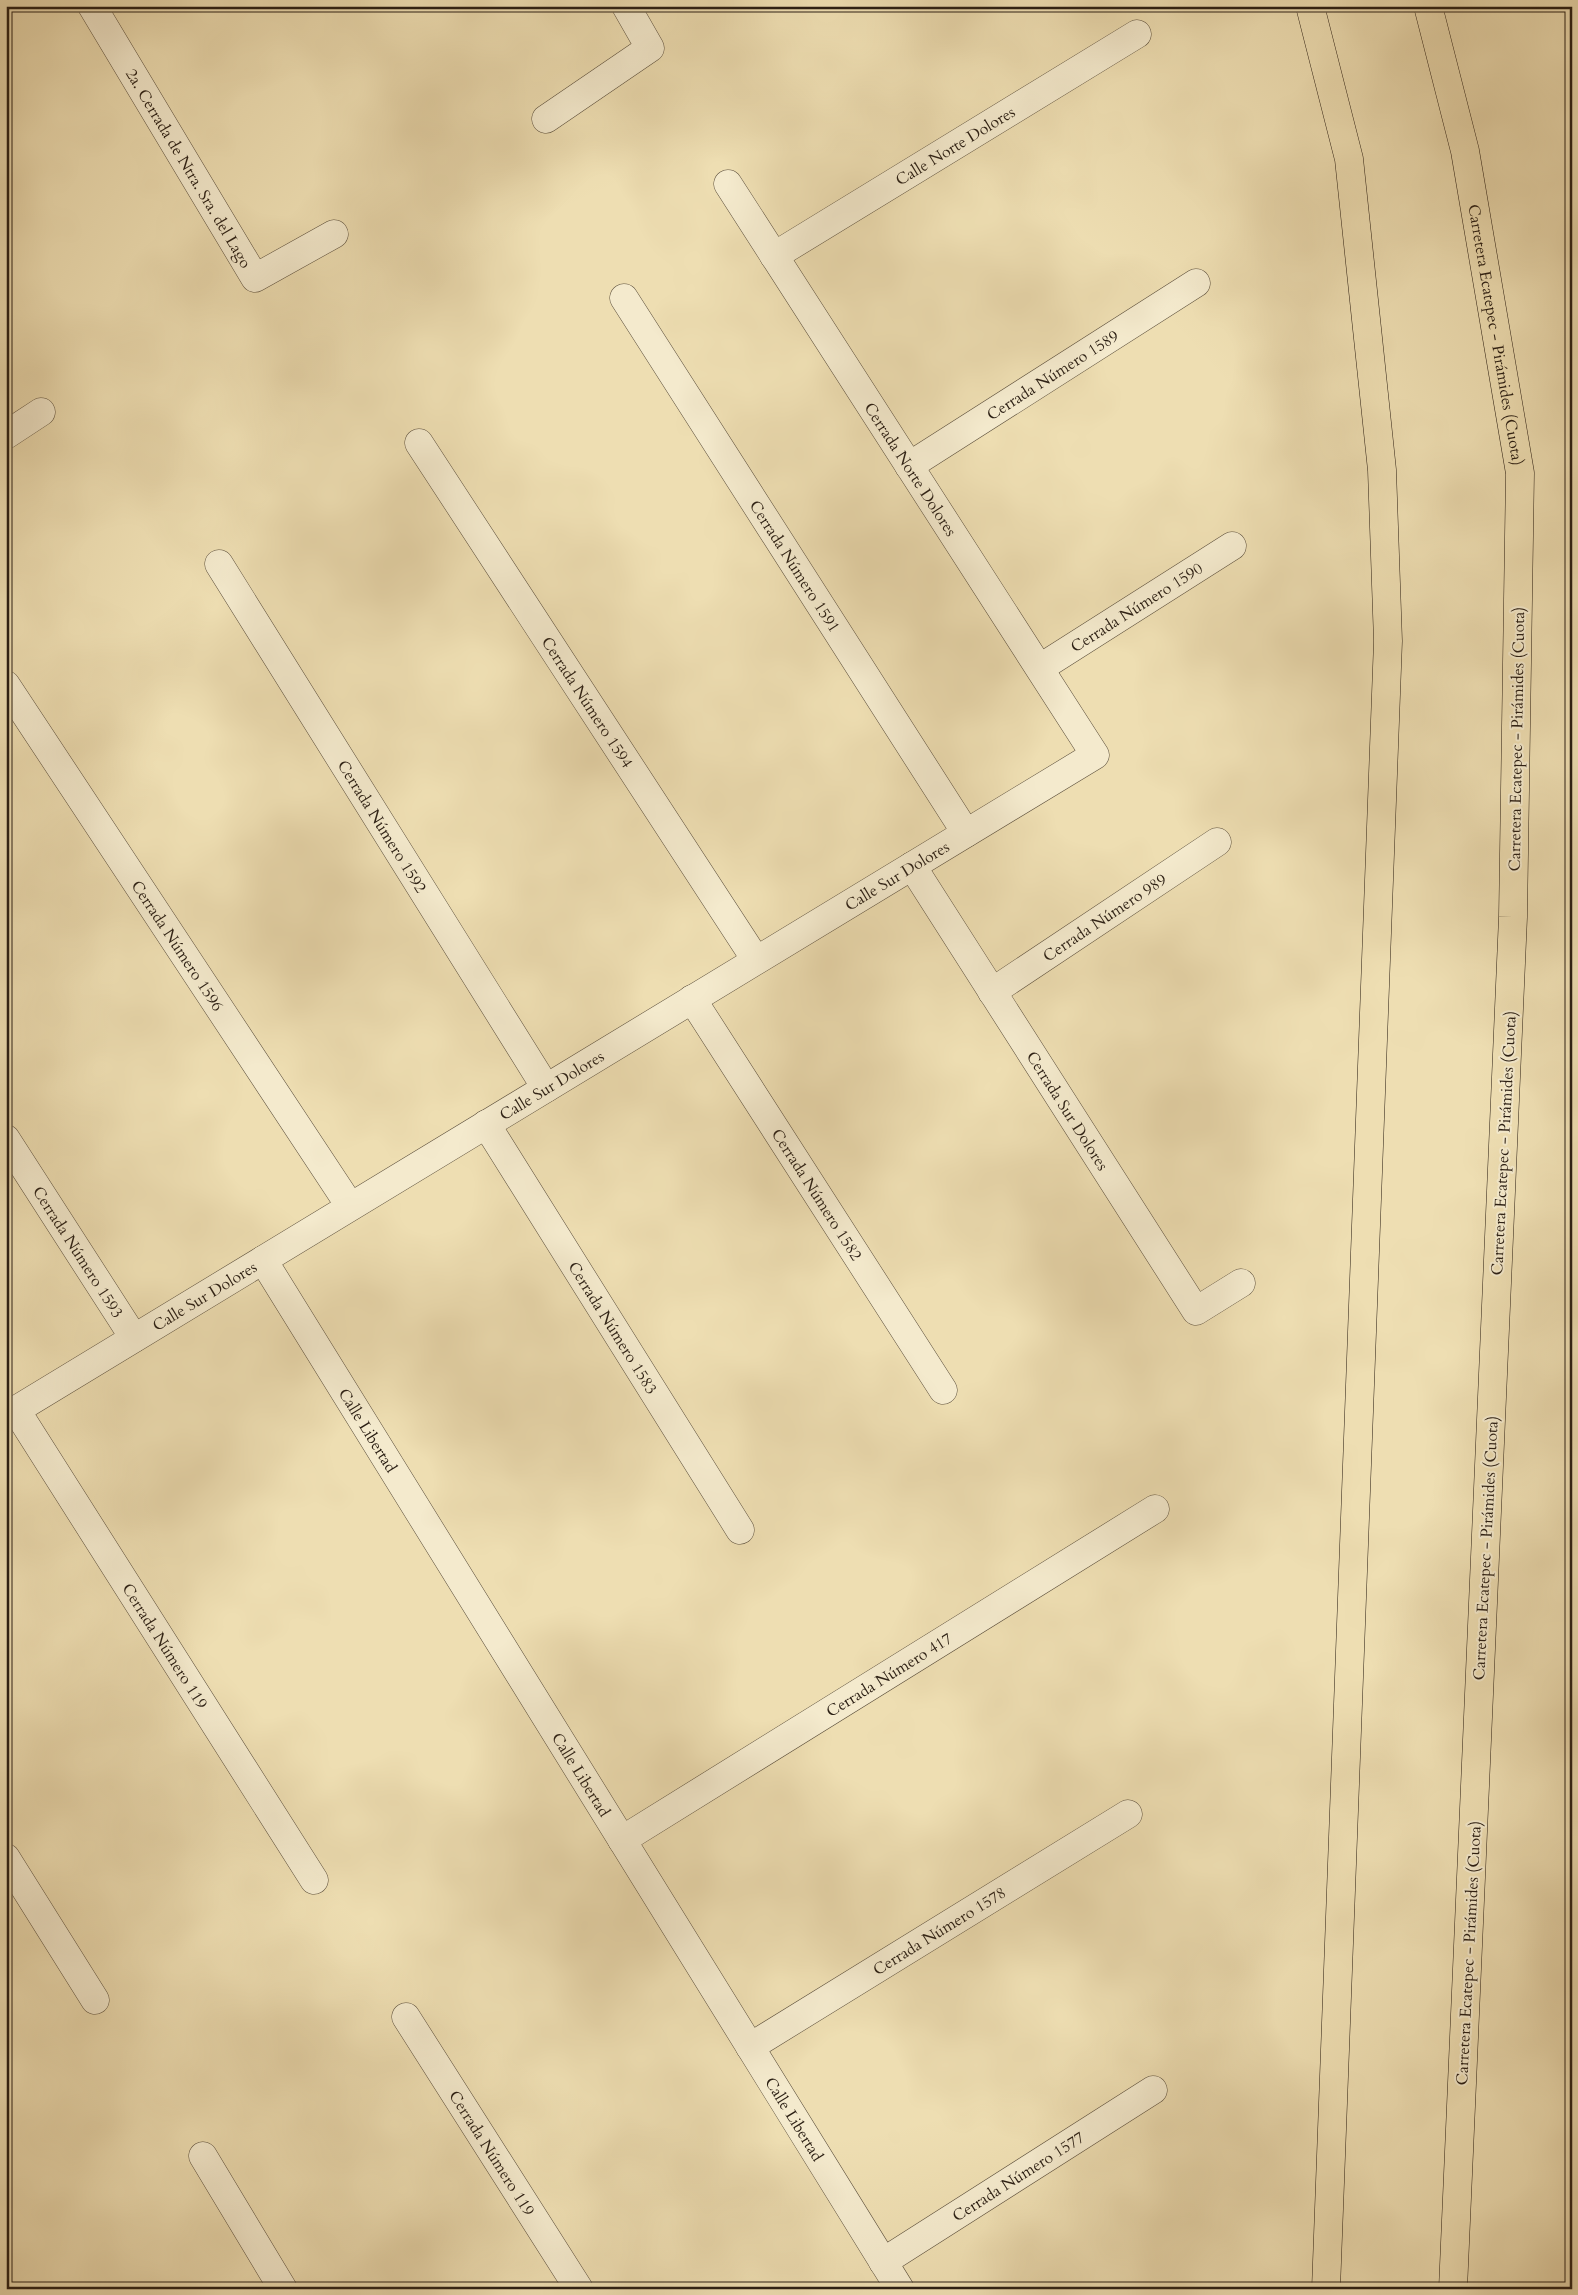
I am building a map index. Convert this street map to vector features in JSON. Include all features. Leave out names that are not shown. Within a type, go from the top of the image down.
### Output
[{"type":"highway","points":[[1310,6],[1350,159],[1382,470],[1388,641],[1326,2289]]},
{"type":"highway","name":"Carretera Ecatepec - Pirámides (Cuota)","points":[[1428,6],[1465,151],[1520,473],[1514,917],[1453,2289]]},
{"type":"street","name":"2a. Cerrada de Ntra. Sra. del Lago","points":[[92,6],[255,278],[334,234]]},
{"type":"street","points":[[546,119],[650,48],[626,6]]},
{"type":"street","name":"Calle Norte Dolores","points":[[774,256],[1137,34]]},
{"type":"street","name":"Cerrada Norte Dolores","points":[[728,184],[1095,754]]},
{"type":"street","name":"Cerrada Número 1589","points":[[909,466],[1196,283]]},
{"type":"street","name":"Cerrada Número 1591","points":[[624,298],[966,833]]},
{"type":"street","points":[[6,435],[41,412]]},
{"type":"street","name":"Cerrada Número 1594","points":[[419,443],[756,960]]},
{"type":"street","name":"Cerrada Número 1590","points":[[1040,668],[1232,546]]},
{"type":"street","name":"Cerrada Número 1592","points":[[219,564],[546,1088]]},
{"type":"street","name":"Cerrada Número 1596","points":[[6,684],[350,1206]]},
{"type":"street","name":"Calle Sur Dolores","points":[[11,1413],[1095,754]]},
{"type":"street","name":"Cerrada Número 989","points":[[992,992],[1217,842]]},
{"type":"street","name":"Cerrada Sur Dolores","points":[[912,866],[1196,1311],[1240,1283]]},
{"type":"street","name":"Cerrada Número 1582","points":[[692,999],[943,1390]]},
{"type":"street","name":"Cerrada Número 1583","points":[[486,1124],[740,1530]]},
{"type":"street","name":"Cerrada Número 1593","points":[[6,1139],[134,1338]]},
{"type":"street","name":"Calle Libertad","points":[[263,1260],[900,2289]]},
{"type":"street","name":"Cerrada Número 119","points":[[11,1413],[314,1880]]},
{"type":"street","name":"Cerrada Número 417","points":[[622,1840],[1155,1509]]},
{"type":"street","name":"Cerrada Número 1578","points":[[750,2047],[1128,1814]]},
{"type":"street","points":[[6,1858],[95,2000]]},
{"type":"street","name":"Cerrada Número 119","points":[[406,2017],[578,2289]]},
{"type":"street","name":"Cerrada Número 1577","points":[[883,2262],[1153,2090]]},
{"type":"street","points":[[202,2156],[283,2289]]}]
